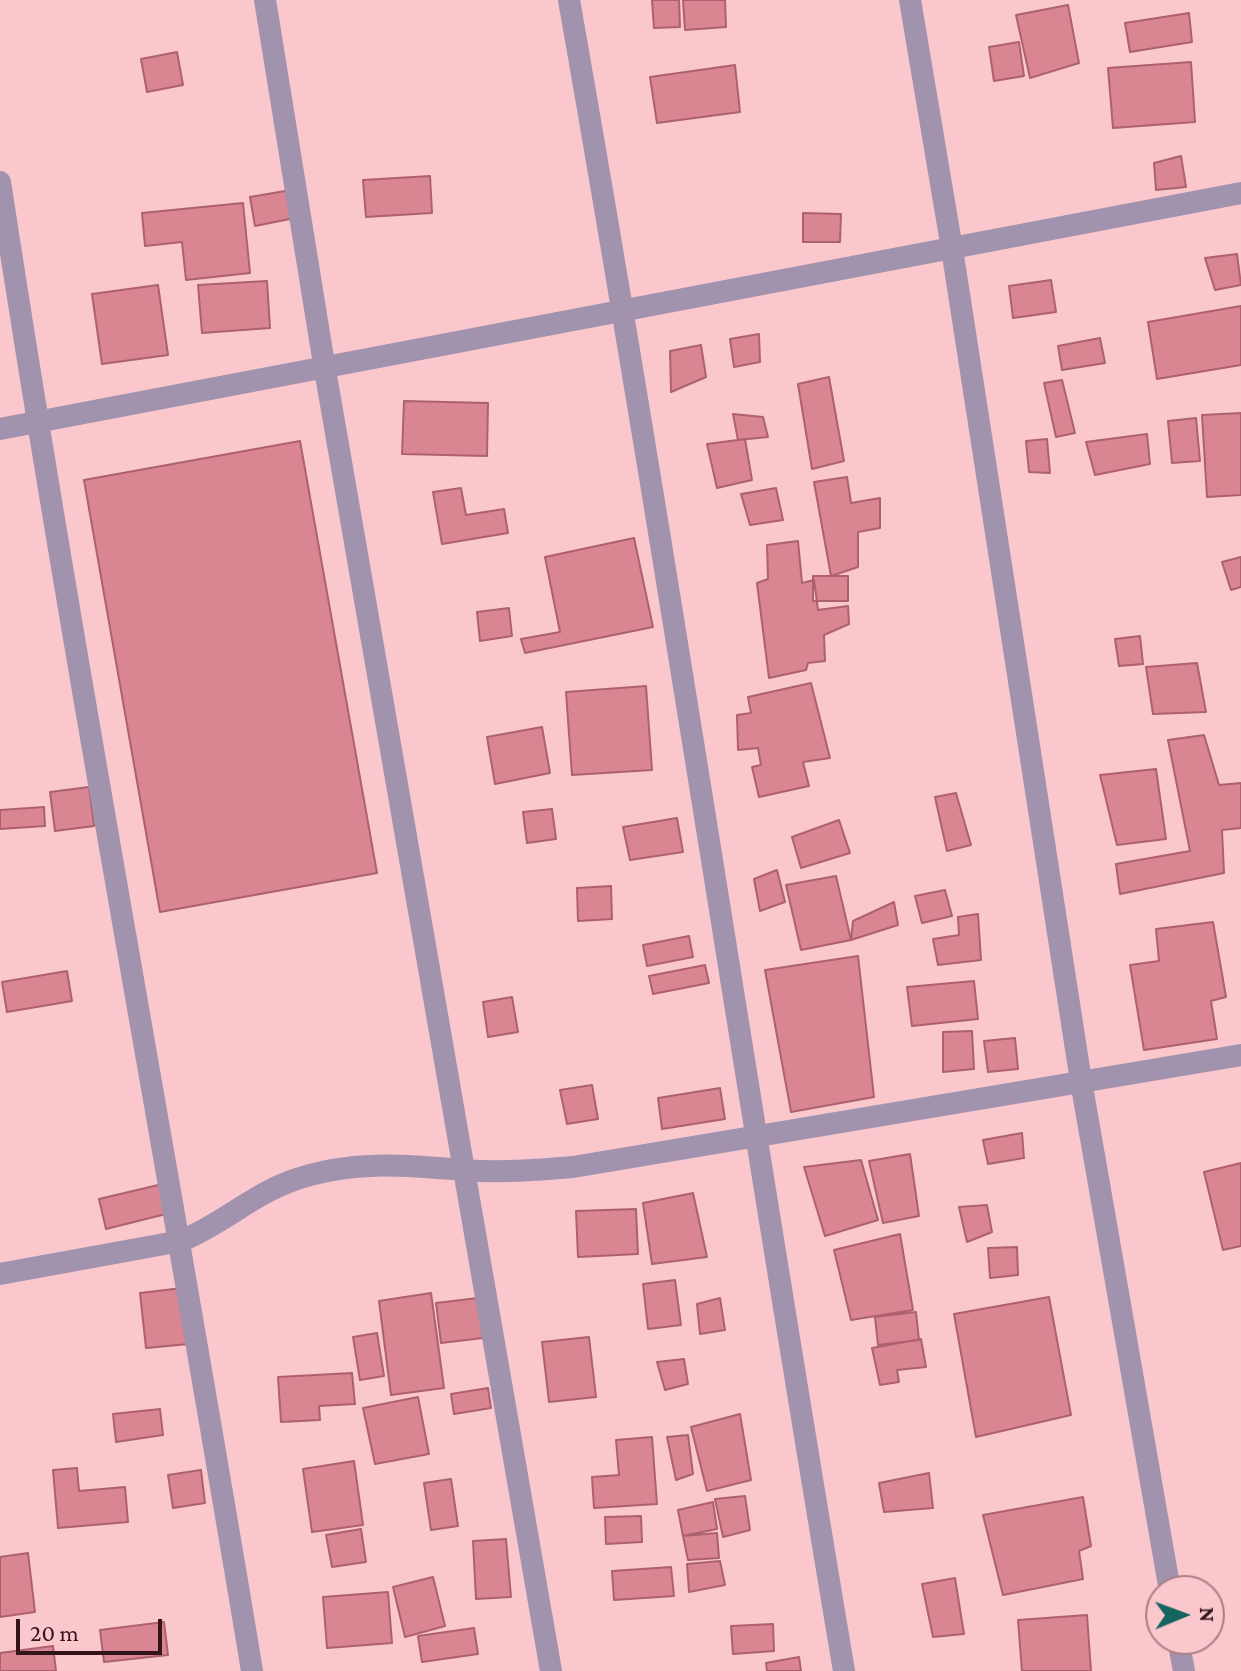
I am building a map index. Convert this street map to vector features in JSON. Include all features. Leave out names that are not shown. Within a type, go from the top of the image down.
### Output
[{"type":"street","points":[[265,0],[324,364],[551,1671]]},
{"type":"street","points":[[569,0],[624,312],[753,1136],[844,1671]]},
{"type":"street","points":[[910,0],[952,249],[1081,1081],[1167,1575]]},
{"type":"street","points":[[0,182],[37,423],[181,1241],[252,1671]]},
{"type":"street","points":[[0,429],[324,364],[624,312],[1241,193]]},
{"type":"street","points":[[0,1274],[181,1241],[208,1230],[292,1180],[334,1169],[423,1165],[465,1170],[573,1167],[1241,1055]]},
{"type":"building","points":[[652,0],[679,0],[680,27],[654,28]]},
{"type":"building","points":[[683,0],[725,0],[726,27],[685,30]]},
{"type":"building","points":[[1068,5],[1079,63],[1030,78],[1016,15]]},
{"type":"building","points":[[1189,13],[1192,42],[1130,52],[1125,23]]},
{"type":"building","points":[[1019,42],[1024,76],[994,81],[989,47]]},
{"type":"building","points":[[177,52],[183,85],[147,92],[141,59]]},
{"type":"building","points":[[1191,62],[1195,122],[1113,128],[1108,68]]},
{"type":"building","points":[[735,65],[740,112],[657,123],[650,77]]},
{"type":"building","points":[[1181,156],[1186,187],[1156,190],[1154,163]]},
{"type":"building","points":[[430,176],[432,213],[366,217],[363,180]]},
{"type":"building","points":[[291,190],[295,218],[255,226],[250,197]]},
{"type":"building","points":[[243,203],[250,273],[186,280],[182,242],[145,246],[142,213]]},
{"type":"building","points":[[803,213],[841,214],[840,242],[803,242]]},
{"type":"building","points":[[1237,254],[1241,285],[1215,290],[1205,258]]},
{"type":"building","points":[[1051,280],[1056,312],[1013,318],[1009,286]]},
{"type":"building","points":[[267,281],[270,328],[202,333],[198,285]]},
{"type":"building","points":[[158,285],[168,355],[102,364],[92,294]]},
{"type":"building","points":[[1241,306],[1241,365],[1157,379],[1148,322]]},
{"type":"building","points":[[759,334],[760,362],[734,367],[730,339]]},
{"type":"building","points":[[1100,338],[1105,363],[1062,370],[1058,346]]},
{"type":"building","points":[[701,345],[706,377],[671,392],[670,351]]},
{"type":"building","points":[[829,377],[844,461],[812,469],[798,384]]},
{"type":"building","points":[[1062,380],[1075,433],[1056,437],[1044,383]]},
{"type":"building","points":[[404,401],[488,403],[487,456],[402,454]]},
{"type":"building","points":[[1241,413],[1241,495],[1207,497],[1202,415]]},
{"type":"building","points":[[733,414],[763,417],[768,437],[738,440]]},
{"type":"building","points":[[1196,418],[1200,461],[1172,463],[1168,421]]},
{"type":"building","points":[[1147,434],[1150,464],[1095,475],[1086,442]]},
{"type":"building","points":[[745,439],[752,480],[717,488],[707,444]]},
{"type":"building","points":[[1047,439],[1050,473],[1029,472],[1026,441]]},
{"type":"building","points":[[300,441],[377,873],[160,912],[84,480]]},
{"type":"building","points":[[847,477],[851,503],[880,498],[880,528],[858,532],[858,567],[831,576],[814,482]]},
{"type":"building","points":[[461,488],[466,515],[504,509],[508,533],[442,544],[433,492]]},
{"type":"building","points":[[776,488],[783,520],[750,525],[741,494]]},
{"type":"building","points":[[634,538],[653,627],[525,653],[521,639],[560,632],[545,557]]},
{"type":"building","points":[[798,541],[802,583],[814,580],[818,610],[848,606],[849,624],[824,635],[825,661],[808,663],[806,670],[769,678],[757,583],[768,579],[767,545]]},
{"type":"building","points":[[1241,557],[1241,587],[1231,590],[1222,562]]},
{"type":"building","points":[[813,576],[848,576],[848,601],[813,601]]},
{"type":"building","points":[[509,608],[512,636],[480,641],[477,612]]},
{"type":"building","points":[[1140,636],[1143,664],[1119,666],[1115,639]]},
{"type":"building","points":[[1197,663],[1206,712],[1153,714],[1146,667]]},
{"type":"building","points":[[811,683],[830,758],[803,762],[809,786],[759,797],[752,767],[761,765],[758,748],[738,750],[737,715],[751,713],[748,697]]},
{"type":"building","points":[[646,686],[652,770],[572,775],[566,692]]},
{"type":"building","points":[[542,727],[550,773],[495,784],[487,737]]},
{"type":"building","points":[[1204,735],[1219,785],[1241,783],[1241,828],[1222,830],[1224,873],[1120,894],[1116,864],[1190,851],[1168,740]]},
{"type":"building","points":[[1156,769],[1166,839],[1117,845],[1100,775]]},
{"type":"building","points":[[89,787],[94,826],[55,831],[50,792]]},
{"type":"building","points":[[956,793],[971,845],[947,851],[935,797]]},
{"type":"building","points":[[44,807],[45,826],[0,829],[0,810]]},
{"type":"building","points":[[552,809],[556,839],[527,843],[523,812]]},
{"type":"building","points":[[677,818],[683,852],[630,860],[623,827]]},
{"type":"building","points":[[839,820],[850,853],[801,868],[792,837]]},
{"type":"building","points":[[777,870],[785,902],[760,911],[754,879]]},
{"type":"building","points":[[836,876],[851,940],[801,950],[786,885]]},
{"type":"building","points":[[611,886],[612,919],[578,921],[577,888]]},
{"type":"building","points":[[945,890],[952,916],[922,923],[915,896]]},
{"type":"building","points":[[894,902],[898,925],[851,940],[853,921]]},
{"type":"building","points":[[978,914],[981,960],[938,965],[933,939],[959,935],[958,917]]},
{"type":"building","points":[[1213,922],[1226,997],[1211,1001],[1217,1039],[1144,1050],[1130,965],[1159,961],[1156,929]]},
{"type":"building","points":[[689,936],[693,957],[647,966],[643,945]]},
{"type":"building","points":[[858,956],[874,1097],[791,1112],[765,970]]},
{"type":"building","points":[[705,965],[709,983],[653,994],[649,976]]},
{"type":"building","points":[[67,971],[72,1001],[7,1012],[2,982]]},
{"type":"building","points":[[974,981],[978,1019],[912,1026],[907,987]]},
{"type":"building","points":[[512,997],[518,1032],[488,1037],[483,1002]]},
{"type":"building","points":[[972,1031],[974,1069],[943,1072],[943,1032]]},
{"type":"building","points":[[1015,1038],[1018,1069],[988,1072],[984,1041]]},
{"type":"building","points":[[592,1085],[598,1119],[567,1124],[560,1090]]},
{"type":"building","points":[[720,1088],[725,1119],[662,1129],[658,1098]]},
{"type":"building","points":[[1022,1133],[1024,1158],[988,1164],[983,1140]]},
{"type":"building","points":[[910,1154],[919,1216],[883,1223],[869,1161]]},
{"type":"building","points":[[861,1160],[878,1220],[825,1236],[804,1167]]},
{"type":"building","points":[[1241,1163],[1241,1246],[1223,1250],[1204,1172]]},
{"type":"building","points":[[171,1182],[178,1211],[106,1229],[99,1199]]},
{"type":"building","points":[[693,1193],[707,1257],[652,1264],[643,1203]]},
{"type":"building","points":[[987,1205],[992,1232],[967,1242],[959,1207]]},
{"type":"building","points":[[636,1209],[638,1254],[578,1257],[576,1211]]},
{"type":"building","points":[[900,1234],[913,1310],[851,1320],[834,1250]]},
{"type":"building","points":[[1017,1247],[1018,1275],[990,1278],[988,1248]]},
{"type":"building","points":[[675,1280],[681,1325],[648,1329],[643,1284]]},
{"type":"building","points":[[182,1288],[189,1344],[146,1348],[140,1293]]},
{"type":"building","points":[[431,1293],[444,1388],[391,1395],[379,1301]]},
{"type":"building","points":[[1049,1297],[1071,1415],[976,1437],[954,1314]]},
{"type":"building","points":[[478,1298],[483,1338],[441,1343],[436,1303]]},
{"type":"building","points":[[720,1298],[725,1330],[700,1334],[697,1304]]},
{"type":"building","points":[[916,1312],[919,1340],[878,1345],[875,1317]]},
{"type":"building","points":[[377,1333],[384,1376],[360,1380],[353,1337]]},
{"type":"building","points":[[589,1337],[596,1397],[549,1402],[542,1342]]},
{"type":"building","points":[[921,1339],[926,1367],[897,1370],[899,1382],[880,1385],[872,1348]]},
{"type":"building","points":[[684,1359],[688,1384],[665,1390],[657,1362]]},
{"type":"building","points":[[352,1373],[355,1404],[319,1406],[320,1420],[281,1422],[278,1377]]},
{"type":"building","points":[[488,1388],[491,1408],[454,1414],[451,1394]]},
{"type":"building","points":[[418,1397],[429,1454],[375,1464],[363,1408]]},
{"type":"building","points":[[160,1409],[163,1435],[116,1442],[113,1414]]},
{"type":"building","points":[[740,1414],[751,1480],[707,1491],[691,1427]]},
{"type":"building","points":[[688,1435],[693,1474],[676,1480],[667,1437]]},
{"type":"building","points":[[652,1437],[657,1504],[594,1508],[592,1477],[619,1475],[616,1440]]},
{"type":"building","points":[[354,1461],[363,1525],[312,1532],[303,1469]]},
{"type":"building","points":[[77,1468],[79,1491],[125,1487],[128,1522],[58,1528],[53,1470]]},
{"type":"building","points":[[201,1470],[205,1503],[173,1508],[168,1475]]},
{"type":"building","points":[[929,1473],[933,1508],[884,1512],[879,1483]]},
{"type":"building","points":[[451,1479],[458,1526],[431,1530],[424,1483]]},
{"type":"building","points":[[745,1496],[750,1530],[723,1537],[715,1499]]},
{"type":"building","points":[[1083,1497],[1091,1546],[1079,1551],[1083,1579],[1003,1595],[983,1515]]},
{"type":"building","points":[[713,1502],[717,1529],[683,1536],[678,1510]]},
{"type":"building","points":[[641,1516],[642,1542],[606,1544],[605,1517]]},
{"type":"building","points":[[361,1529],[366,1562],[332,1567],[326,1535]]},
{"type":"building","points":[[717,1533],[719,1558],[688,1560],[683,1536]]},
{"type":"building","points":[[506,1539],[511,1597],[476,1599],[473,1541]]},
{"type":"building","points":[[28,1553],[35,1612],[0,1617],[0,1557]]},
{"type":"building","points":[[720,1561],[725,1585],[689,1592],[687,1564]]},
{"type":"building","points":[[671,1567],[674,1596],[614,1600],[612,1571]]},
{"type":"building","points":[[433,1577],[445,1626],[405,1637],[393,1587]]},
{"type":"building","points":[[955,1578],[964,1634],[933,1637],[922,1584]]},
{"type":"building","points":[[388,1592],[392,1643],[327,1648],[323,1597]]},
{"type":"building","points":[[1087,1615],[1091,1671],[1022,1671],[1018,1620]]},
{"type":"building","points":[[164,1622],[168,1655],[104,1662],[100,1630]]},
{"type":"building","points":[[773,1624],[774,1651],[733,1654],[731,1626]]},
{"type":"building","points":[[474,1628],[478,1654],[422,1662],[418,1636]]},
{"type":"building","points":[[53,1646],[56,1671],[0,1671],[0,1653]]},
{"type":"building","points":[[799,1657],[801,1671],[767,1671],[766,1663]]}]
